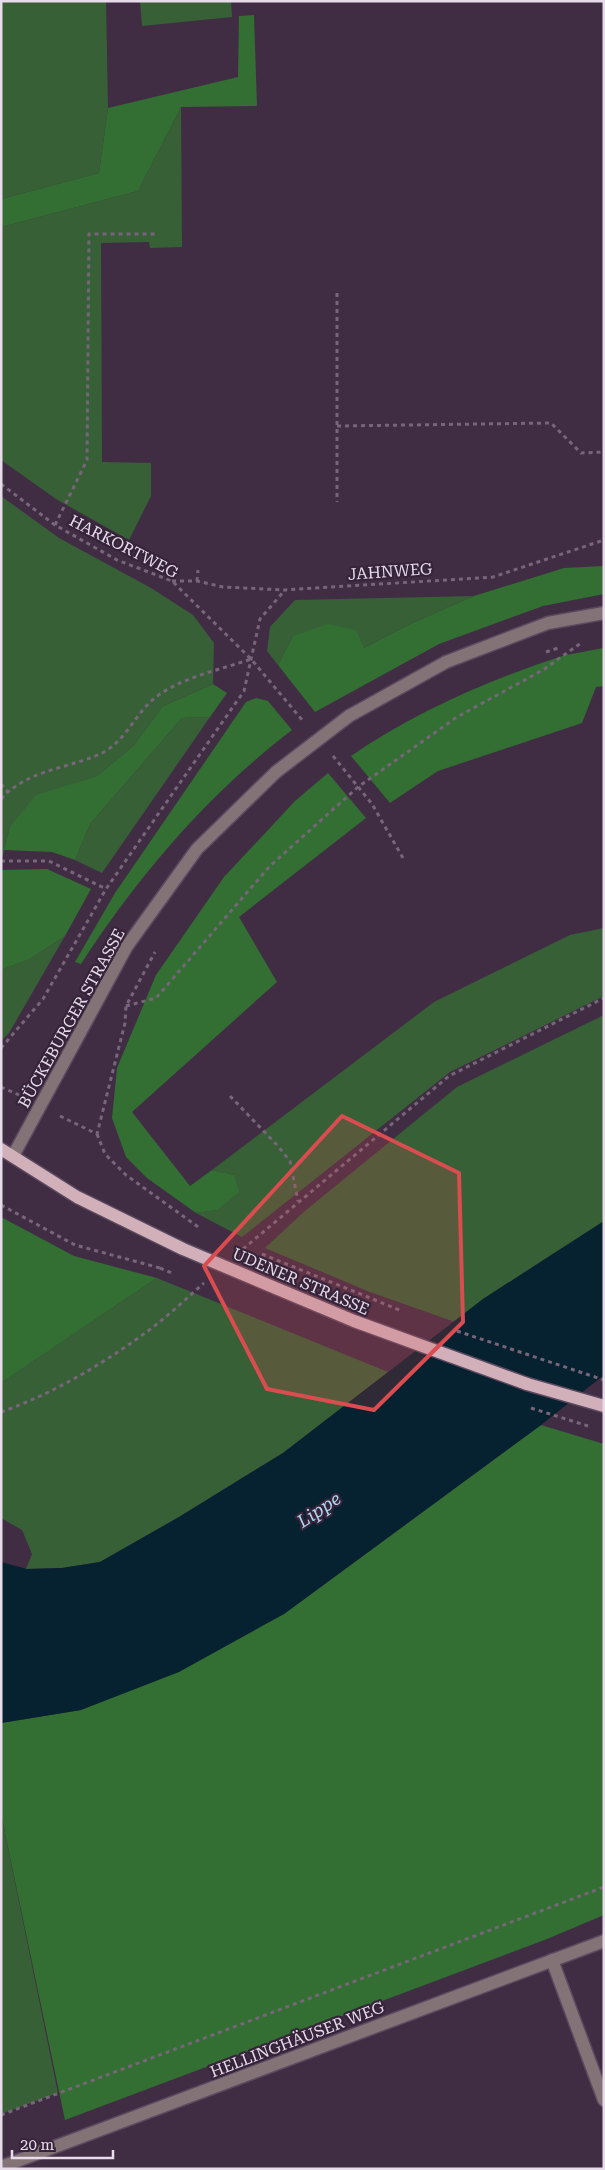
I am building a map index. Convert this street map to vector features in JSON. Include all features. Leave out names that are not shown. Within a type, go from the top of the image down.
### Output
[{"type":"main road","name":"UDENER STRASSE","points":[[1,1149],[77,1197],[183,1249],[354,1321],[527,1384],[604,1406]]},
{"type":"street","name":"BÜCKEBURGER STRASSE","points":[[13,1156],[127,946],[198,849],[276,772],[349,716],[446,662],[548,623],[604,613]]},
{"type":"street","name":"HELLINGHÄUSER WEG","points":[[1,2167],[604,1941]]},
{"type":"street","points":[[552,1960],[604,2100]]},
{"type":"path","points":[[55,525],[87,460],[89,234],[157,234]]},
{"type":"path","points":[[337,293],[337,502]]},
{"type":"path","points":[[337,426],[551,423],[581,453],[604,452]]},
{"type":"path","name":"HARKORTWEG","points":[[1,484],[55,525],[117,560],[172,581],[251,659]]},
{"type":"path","name":"JAHNWEG","points":[[172,581],[198,581],[223,587],[285,590],[493,577],[604,540]]},
{"type":"path","points":[[198,570],[198,581]]},
{"type":"path","points":[[1,1048],[43,999],[106,889],[244,690],[260,619],[285,590]]},
{"type":"path","points":[[126,1006],[156,998],[269,867],[358,786],[457,718],[543,670],[586,640],[539,654]]},
{"type":"path","points":[[1,799],[30,777],[102,753],[124,736],[154,698],[179,683],[251,659]]},
{"type":"path","points":[[1,784],[8,792]]},
{"type":"path","points":[[1,861],[49,861],[106,889]]},
{"type":"path","points":[[158,945],[126,1006],[125,1023],[97,1134],[105,1154],[126,1175],[202,1229]]},
{"type":"path","points":[[240,1252],[298,1201],[449,1076],[604,998]]},
{"type":"path","points":[[230,1096],[277,1144],[290,1161],[298,1201]]},
{"type":"path","points":[[40,1106],[97,1134]]},
{"type":"path","points":[[1,1205],[75,1245],[160,1268]]},
{"type":"path","points":[[238,1244],[407,1312]]},
{"type":"path","points":[[1,1412],[30,1402],[88,1371],[152,1328],[211,1277]]},
{"type":"path","points":[[453,1329],[604,1380]]},
{"type":"path","points":[[1,2114],[604,1888]]},
{"type":"highlighted area","points":[[342,1116],[459,1173],[463,1322],[374,1410],[267,1389],[204,1266]]},
{"type":"green space","points":[[1,1],[106,1],[108,108],[99,173],[1,199]]},
{"type":"green space","points":[[140,1],[231,1],[232,17],[142,26]]},
{"type":"green space","points":[[254,15],[257,106],[181,107],[138,191],[1,227],[1,199],[99,173],[108,108],[238,77],[239,16]]},
{"type":"green space","points":[[181,107],[182,247],[150,248],[149,242],[101,243],[102,462],[151,463],[151,496],[129,540],[56,499],[1,460],[1,227],[138,191]]},
{"type":"green space","points":[[1,496],[59,538],[151,588],[193,615],[214,643],[213,684],[163,706],[133,746],[97,776],[36,796],[10,826],[1,863]]},
{"type":"green space","points":[[604,566],[604,594],[543,606],[439,644],[315,712],[278,665],[293,636],[328,624],[356,630],[364,648],[410,624],[474,596],[564,568]]},
{"type":"green space","points":[[474,596],[410,624],[364,648],[293,636],[278,665],[267,651],[270,627],[295,600]]},
{"type":"green space","points":[[604,648],[604,686],[596,687],[582,723],[438,771],[390,803],[351,756],[375,740],[451,699],[559,657]]},
{"type":"green space","points":[[213,684],[227,693],[210,717],[182,718],[90,824],[75,860],[52,852],[4,850],[10,826],[36,795],[97,776],[133,746],[163,706]]},
{"type":"green space","points":[[256,698],[268,701],[292,730],[261,755],[203,809],[176,838],[126,899],[81,964],[75,962],[115,893],[246,702]]},
{"type":"green space","points":[[210,717],[102,873],[75,860],[90,824],[182,718]]},
{"type":"green space","points":[[328,773],[366,818],[239,917],[277,982],[132,1112],[190,1186],[212,1170],[234,1175],[239,1192],[217,1210],[196,1213],[147,1178],[126,1157],[112,1118],[117,1068],[156,975],[224,877],[295,801]]},
{"type":"green space","points":[[47,869],[91,889],[65,936],[30,959],[1,970],[1,870]]},
{"type":"green space","points":[[604,928],[604,996],[450,1072],[242,1237],[196,1213],[217,1210],[234,1175],[212,1170],[434,1002],[570,935]]},
{"type":"green space","points":[[65,936],[9,1033],[1,1041],[1,970],[30,959]]},
{"type":"green space","points":[[604,1015],[604,1221],[483,1299],[455,1322],[370,1292],[265,1248],[306,1210],[457,1087]]},
{"type":"green space","points":[[1,1217],[74,1256],[157,1278],[1,1383]]},
{"type":"green space","points":[[157,1278],[388,1372],[283,1453],[179,1517],[100,1562],[62,1568],[26,1569],[32,1554],[22,1530],[1,1518],[1,1383]]},
{"type":"green space","points":[[541,1425],[604,1444],[604,1915],[547,1939],[65,2120],[1,1814],[1,1723],[81,1710],[284,1614]]},
{"type":"green space","points":[[1,1814],[58,2093],[1,2114]]},
{"type":"water","name":"Lippe","points":[[604,1221],[604,1375],[541,1425],[284,1614],[179,1672],[81,1710],[1,1723],[1,1562],[27,1569],[62,1568],[100,1562],[179,1517],[283,1453],[483,1299]]}]
